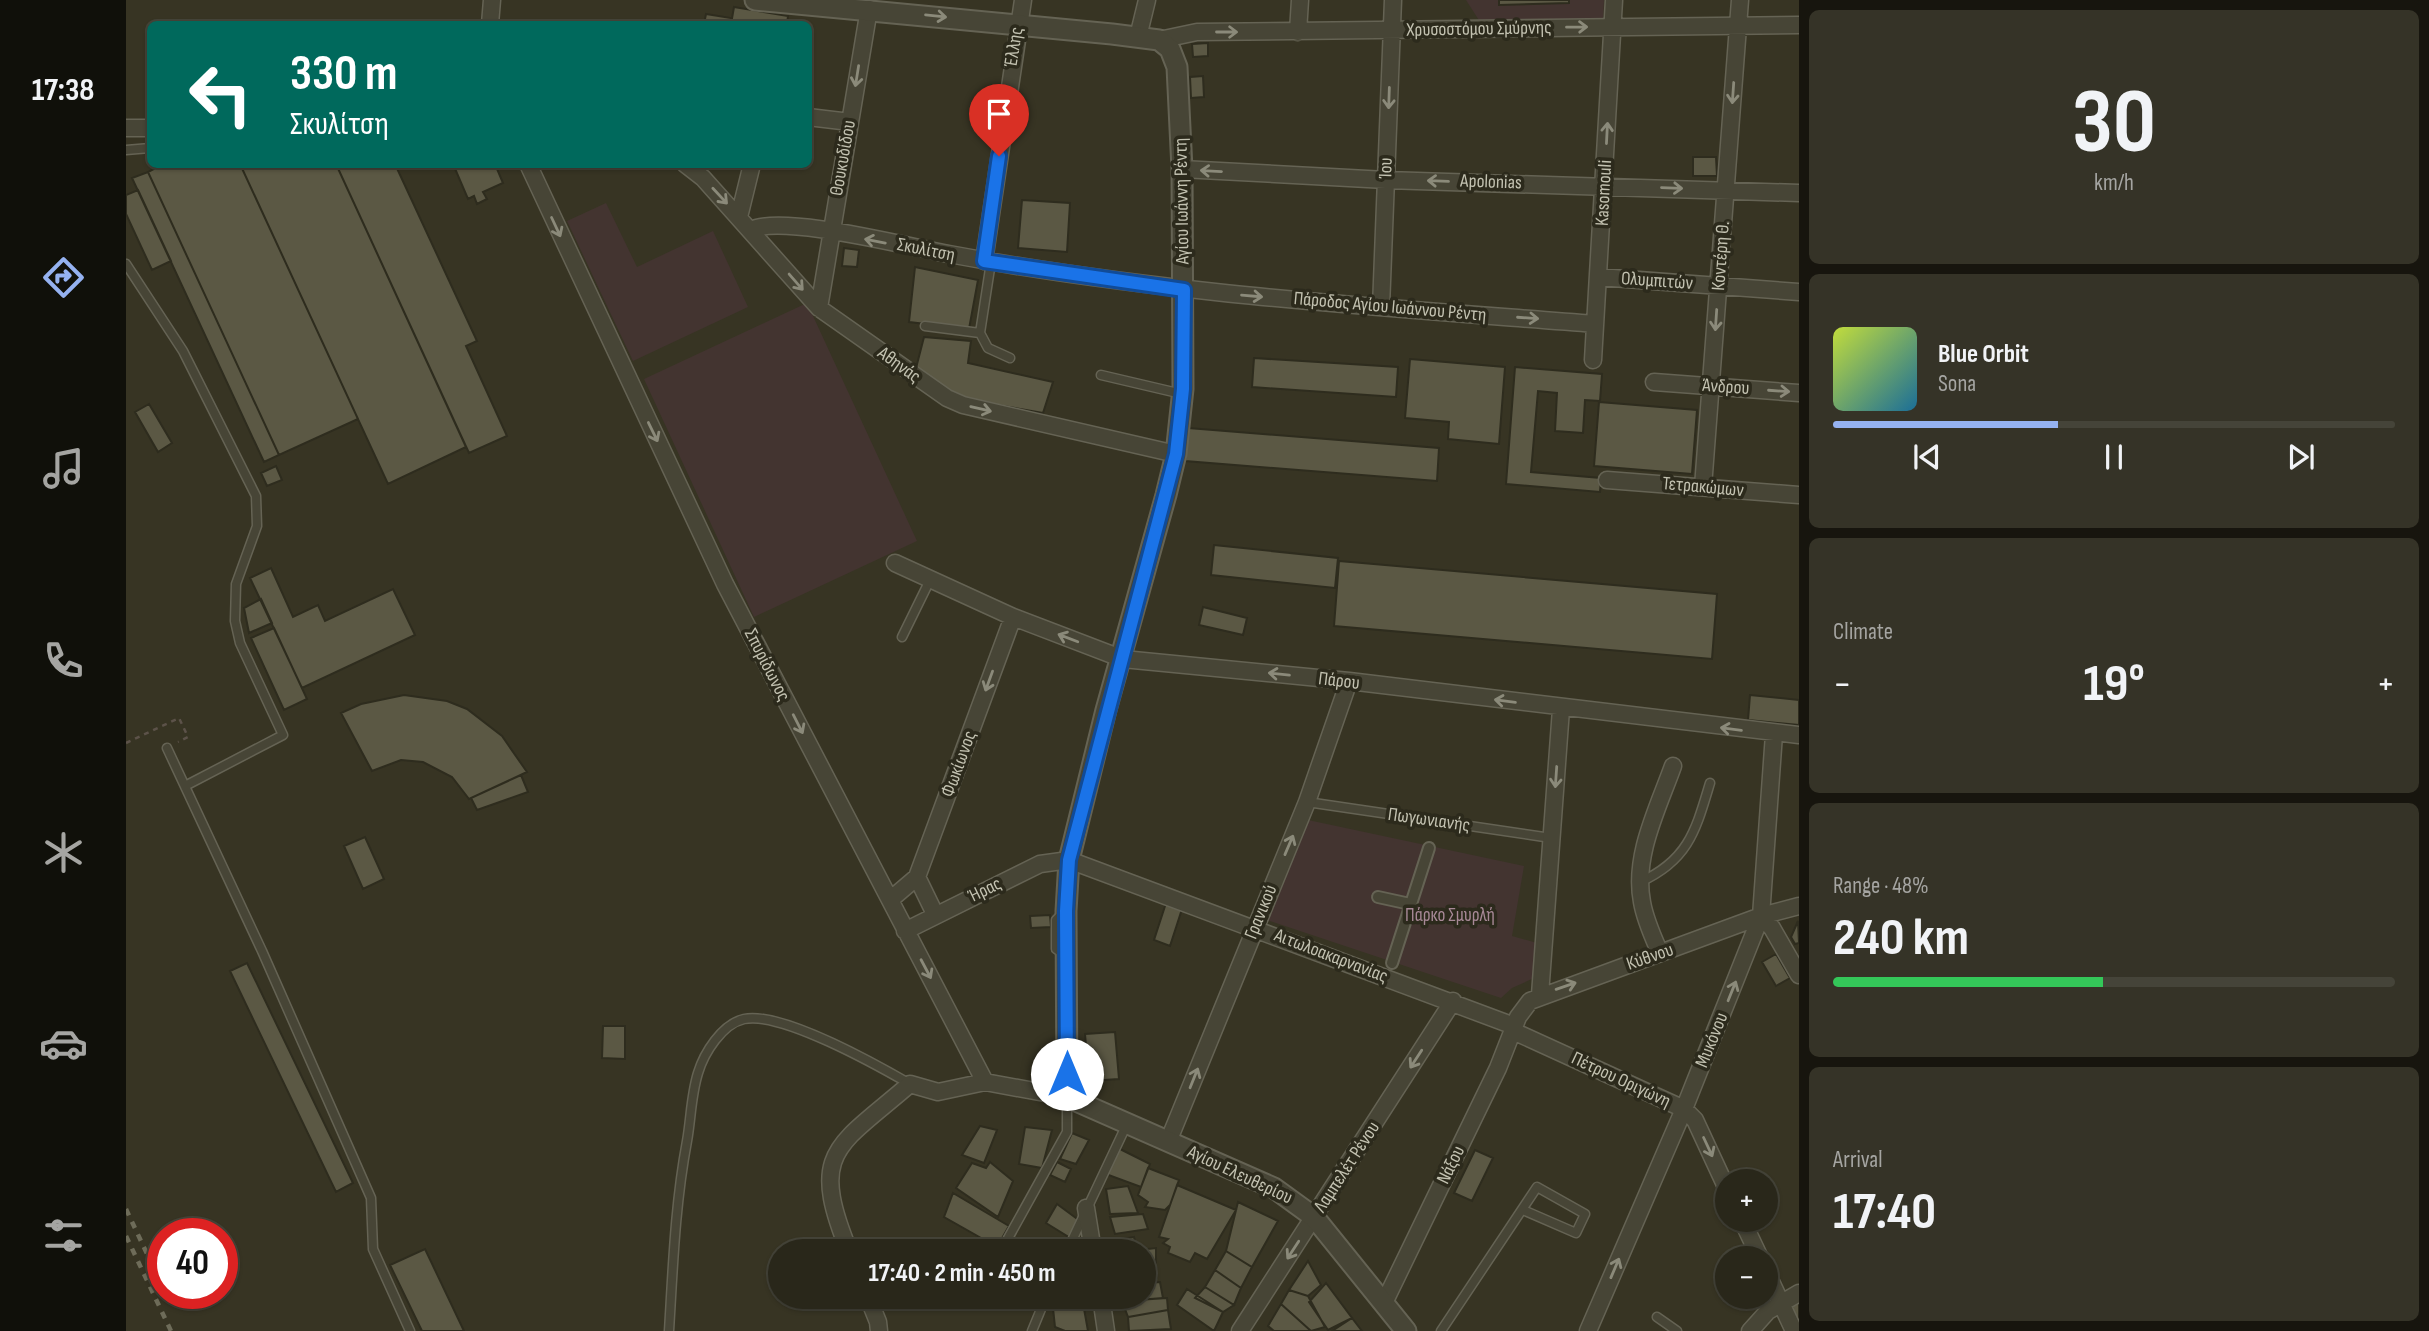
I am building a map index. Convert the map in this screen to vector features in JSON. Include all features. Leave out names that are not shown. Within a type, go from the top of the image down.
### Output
[{"type":"street","points":[[489,21],[492,0]]},
{"type":"street","points":[[755,0],[870,5],[1160,40]]},
{"type":"street","name":"Έλλης","points":[[987,262],[1017,24],[1023,0]]},
{"type":"street","points":[[1138,37],[1146,0]]},
{"type":"street","points":[[1298,32],[1300,0]]},
{"type":"street","name":"Ίου","points":[[1381,307],[1393,0]]},
{"type":"street","name":"Kasomouli","points":[[1593,360],[1614,0]]},
{"type":"street","name":"Κοντέρη Θ.","points":[[1703,487],[1740,0]]},
{"type":"street","name":"Θουκυδίδου","points":[[819,308],[870,5]]},
{"type":"street","name":"Χρυσοστόμου Σμύρνης","points":[[1160,40],[1197,32],[1799,24]]},
{"type":"street","name":"Αγίου Ιωάννη Ρέντη","points":[[1067,1097],[1066,911],[1069,860],[1106,710],[1123,659],[1176,454],[1182,394],[1184,290],[1179,81],[1170,48],[1160,40]]},
{"type":"street","points":[[812,117],[850,122]]},
{"type":"street","points":[[126,128],[147,128]]},
{"type":"street","name":"Σπυρίδωνος","points":[[530,168],[725,584],[985,1082]]},
{"type":"street","name":"Αθηνάς","points":[[690,168],[703,178],[751,230],[819,308],[933,389],[963,405],[1176,454]]},
{"type":"street","points":[[739,217],[751,168]]},
{"type":"street","name":"Apolonias","points":[[1182,169],[1386,180],[1799,193]]},
{"type":"street","name":"Σκυλίτση","points":[[751,230],[771,224],[830,232],[987,262],[1184,290]]},
{"type":"street","name":"Ολυμπιτών","points":[[1599,277],[1799,292]]},
{"type":"street","name":"Πάροδος Αγίου Ιωάννου Ρέντη","points":[[1184,290],[1595,324]]},
{"type":"street","name":"Άνδρου","points":[[1654,382],[1799,393]]},
{"type":"street","name":"Τετρακώμων","points":[[1607,480],[1799,494]]},
{"type":"street","name":"Πάρου","points":[[895,563],[1013,617],[1123,659],[1349,681],[1561,709],[1799,735]]},
{"type":"street","name":"Φωκίωνος","points":[[890,901],[917,877],[1013,617]]},
{"type":"street","name":"Γρανικού","points":[[1168,1142],[1307,802],[1349,681]]},
{"type":"street","points":[[1540,995],[1561,709]]},
{"type":"street","name":"Μυκόνου","points":[[1588,1331],[1684,1109],[1761,916],[1774,734]]},
{"type":"street","points":[[1660,953],[1647,921],[1640,882],[1647,839],[1673,766]]},
{"type":"street","points":[[1392,963],[1429,848]]},
{"type":"street","name":"Ήρας","points":[[905,931],[1040,864],[1069,860]]},
{"type":"street","name":"Αιτωλοακαρνανίας","points":[[1069,860],[1452,1001],[1513,1028]]},
{"type":"street","points":[[917,877],[935,914]]},
{"type":"street","points":[[1378,897],[1410,904]]},
{"type":"street","name":"Κύθνου","points":[[1513,1028],[1524,1007],[1540,995],[1761,916],[1799,906]]},
{"type":"street","points":[[1761,916],[1772,928],[1799,975]]},
{"type":"street","name":"Λαμπελέτ Ρένου","points":[[1240,1331],[1452,1001]]},
{"type":"street","name":"Πέτρου Οριγώνη","points":[[1513,1028],[1684,1109],[1695,1120],[1718,1169]]},
{"type":"street","name":"Νάξου","points":[[1384,1303],[1498,1068],[1513,1028]]},
{"type":"street","points":[[844,1239],[831,1204],[833,1160],[845,1139],[910,1084],[938,1092],[985,1082],[1067,1097]]},
{"type":"street","name":"Αγίου Ελευθερίου","points":[[1067,1097],[1274,1188],[1314,1217],[1406,1331]]},
{"type":"street","points":[[1086,1208],[1091,1239]]},
{"type":"street","points":[[1750,1331],[1768,1311],[1799,1293]]},
{"type":"street","points":[[1778,1297],[1794,1331]]},
{"type":"street","points":[[873,1309],[879,1331]]},
{"type":"street","points":[[1103,1309],[1106,1331]]},
{"type":"lane","points":[[126,150],[147,148]]},
{"type":"lane","points":[[987,262],[980,333],[988,348],[1010,358]]},
{"type":"lane","points":[[126,264],[183,351],[258,504],[256,534],[236,584],[235,621],[240,643],[283,735],[185,786]]},
{"type":"lane","points":[[925,326],[980,333]]},
{"type":"lane","points":[[1101,376],[1182,394]]},
{"type":"lane","points":[[902,637],[930,580]]},
{"type":"lane","points":[[167,748],[311,1058],[371,1198],[373,1249],[410,1331]]},
{"type":"lane","points":[[1640,882],[1660,873],[1693,836],[1710,783]]},
{"type":"lane","name":"Πωγωνιανής","points":[[1307,802],[1551,838]]},
{"type":"lane","points":[[669,1331],[679,1179],[692,1101],[703,1062],[724,1030],[746,1018],[775,1023],[815,1035],[910,1084]]},
{"type":"lane","points":[[1008,1239],[1068,1132],[1067,1097]]},
{"type":"lane","points":[[1072,1239],[1127,1123]]},
{"type":"lane","points":[[1441,1331],[1486,1259],[1537,1187],[1585,1214],[1576,1233],[1523,1210]]},
{"type":"lane","points":[[1032,1331],[1041,1309]]},
{"type":"lane","points":[[1657,1317],[1677,1331]]},
{"type":"path","points":[[126,743],[179,718],[188,737]]},
{"type":"green space","points":[[1466,0],[1604,0],[1603,22],[1482,25]]},
{"type":"green space","points":[[606,203],[637,267],[713,231],[748,307],[633,361],[567,221]]},
{"type":"green space","points":[[807,303],[917,541],[754,617],[644,379]]},
{"type":"green space","name":"Πάρκο Σµυρλή","points":[[1308,820],[1524,866],[1512,936],[1537,943],[1534,978],[1512,988],[1501,998],[1267,920]]},
{"type":"building","points":[[1499,0],[1569,0],[1569,3],[1499,5]]},
{"type":"building","points":[[734,7],[788,16],[787,21],[732,21]]},
{"type":"building","points":[[706,14],[731,18],[730,21],[705,21]]},
{"type":"building","points":[[1208,43],[1208,56],[1193,57],[1192,44]]},
{"type":"building","points":[[1203,76],[1204,97],[1191,98],[1190,77]]},
{"type":"building","points":[[1693,157],[1716,157],[1717,176],[1693,176]]},
{"type":"building","points":[[156,168],[242,168],[358,419],[279,455],[148,172]]},
{"type":"building","points":[[242,168],[338,168],[466,447],[388,484]]},
{"type":"building","points":[[338,168],[397,168],[477,341],[466,346],[507,436],[469,453]]},
{"type":"building","points":[[455,168],[497,168],[503,183],[483,192],[487,199],[477,204],[474,196],[468,199]]},
{"type":"building","points":[[148,172],[279,455],[264,462],[132,178]]},
{"type":"building","points":[[138,190],[171,261],[152,270],[126,214],[126,195]]},
{"type":"building","points":[[1022,200],[1070,203],[1067,252],[1018,248]]},
{"type":"building","points":[[844,248],[859,250],[857,267],[842,266]]},
{"type":"building","points":[[915,267],[978,280],[969,329],[909,322]]},
{"type":"building","points":[[924,337],[971,341],[968,363],[1053,382],[1043,413],[957,398],[915,372]]},
{"type":"building","points":[[1254,358],[1398,367],[1396,397],[1252,387]]},
{"type":"building","points":[[1410,359],[1505,367],[1499,444],[1448,439],[1449,422],[1405,418]]},
{"type":"building","points":[[1515,367],[1602,374],[1600,401],[1585,400],[1583,433],[1555,431],[1557,393],[1538,391],[1531,472],[1601,478],[1600,492],[1506,484]]},
{"type":"building","points":[[1599,402],[1697,410],[1692,474],[1594,466]]},
{"type":"building","points":[[149,404],[172,443],[158,452],[135,412]]},
{"type":"building","points":[[1188,428],[1439,448],[1437,481],[1185,461]]},
{"type":"building","points":[[276,466],[282,480],[267,486],[261,473]]},
{"type":"building","points":[[1214,545],[1338,558],[1335,588],[1211,575]]},
{"type":"building","points":[[1339,561],[1717,594],[1712,659],[1334,626]]},
{"type":"building","points":[[271,568],[293,617],[318,605],[325,621],[393,589],[415,635],[302,688],[250,578]]},
{"type":"building","points":[[261,599],[272,623],[249,633],[244,608]]},
{"type":"building","points":[[1203,607],[1247,618],[1243,635],[1199,625]]},
{"type":"building","points":[[274,628],[307,699],[284,710],[251,638]]},
{"type":"building","points":[[404,695],[447,701],[467,709],[502,736],[527,772],[469,799],[452,777],[423,762],[401,760],[372,771],[341,713],[361,704]]},
{"type":"building","points":[[1750,695],[1799,700],[1799,725],[1748,720]]},
{"type":"building","points":[[521,775],[528,792],[477,810],[471,798]]},
{"type":"building","points":[[365,837],[384,879],[363,889],[344,846]]},
{"type":"building","points":[[1166,903],[1182,909],[1170,946],[1154,940]]},
{"type":"building","points":[[1050,915],[1051,927],[1031,928],[1030,916]]},
{"type":"building","points":[[1798,921],[1799,943],[1795,944],[1791,937]]},
{"type":"building","points":[[1776,954],[1790,978],[1776,986],[1762,962]]},
{"type":"building","points":[[247,963],[353,1183],[336,1192],[230,971]]},
{"type":"building","points":[[603,1026],[625,1026],[625,1059],[602,1058]]},
{"type":"building","points":[[1115,1032],[1119,1079],[1089,1081],[1085,1034]]},
{"type":"building","points":[[980,1126],[997,1130],[984,1163],[962,1155]]},
{"type":"building","points":[[1025,1127],[1052,1130],[1042,1168],[1019,1164]]},
{"type":"building","points":[[1072,1133],[1089,1140],[1076,1164],[1060,1159]]},
{"type":"building","points":[[1116,1147],[1150,1164],[1141,1187],[1103,1173]]},
{"type":"building","points":[[1475,1150],[1493,1158],[1472,1201],[1454,1193]]},
{"type":"building","points":[[990,1162],[1013,1181],[998,1217],[956,1188],[972,1163],[986,1168]]},
{"type":"building","points":[[1057,1162],[1071,1169],[1065,1182],[1050,1175]]},
{"type":"building","points":[[1148,1168],[1179,1180],[1170,1205],[1165,1210],[1145,1207],[1148,1202],[1138,1195]]},
{"type":"building","points":[[1177,1185],[1236,1210],[1207,1259],[1195,1253],[1190,1262],[1168,1253],[1170,1247],[1163,1243],[1168,1239],[1159,1237]]},
{"type":"building","points":[[1128,1186],[1138,1213],[1110,1214],[1106,1189]]},
{"type":"building","points":[[953,1193],[1009,1226],[1002,1239],[983,1239],[944,1217]]},
{"type":"building","points":[[1238,1202],[1278,1221],[1252,1267],[1226,1251]]},
{"type":"building","points":[[1057,1204],[1080,1221],[1072,1239],[1046,1223]]},
{"type":"building","points":[[1143,1214],[1148,1229],[1115,1234],[1110,1217]]},
{"type":"building","points":[[425,1249],[464,1331],[422,1331],[390,1265]]},
{"type":"building","points":[[1226,1251],[1252,1267],[1241,1288],[1215,1270]]},
{"type":"building","points":[[1308,1261],[1321,1285],[1308,1296],[1289,1290]]},
{"type":"building","points":[[1215,1270],[1241,1288],[1234,1305],[1205,1287]]},
{"type":"building","points":[[1156,1282],[1160,1282],[1163,1298],[1156,1299]]},
{"type":"building","points":[[1326,1283],[1352,1318],[1328,1330],[1309,1302]]},
{"type":"building","points":[[1205,1287],[1234,1305],[1223,1312],[1195,1298]]},
{"type":"building","points":[[1187,1289],[1223,1312],[1214,1331],[1177,1305]]},
{"type":"building","points":[[1289,1290],[1308,1296],[1325,1327],[1311,1331],[1281,1304]]},
{"type":"building","points":[[1799,1297],[1799,1327],[1787,1303]]},
{"type":"building","points":[[1167,1298],[1168,1310],[1128,1317],[1125,1309],[1156,1309],[1156,1299]]},
{"type":"building","points":[[1281,1304],[1311,1331],[1274,1331],[1268,1326]]},
{"type":"building","points":[[1053,1309],[1084,1309],[1088,1331],[1065,1331],[1055,1327]]},
{"type":"building","points":[[1168,1310],[1171,1329],[1129,1331],[1128,1317]]},
{"type":"building","points":[[1352,1318],[1362,1331],[1332,1331]]},
{"type":"railway","points":[[126,1209],[147,1254]]},
{"type":"railway","points":[[126,1236],[171,1331]]},
{"type":"route","points":[[999,156],[984,261],[1184,290],[1183,389],[1176,454],[1123,659],[1106,710],[1069,860],[1066,911],[1067,1074]]}]
